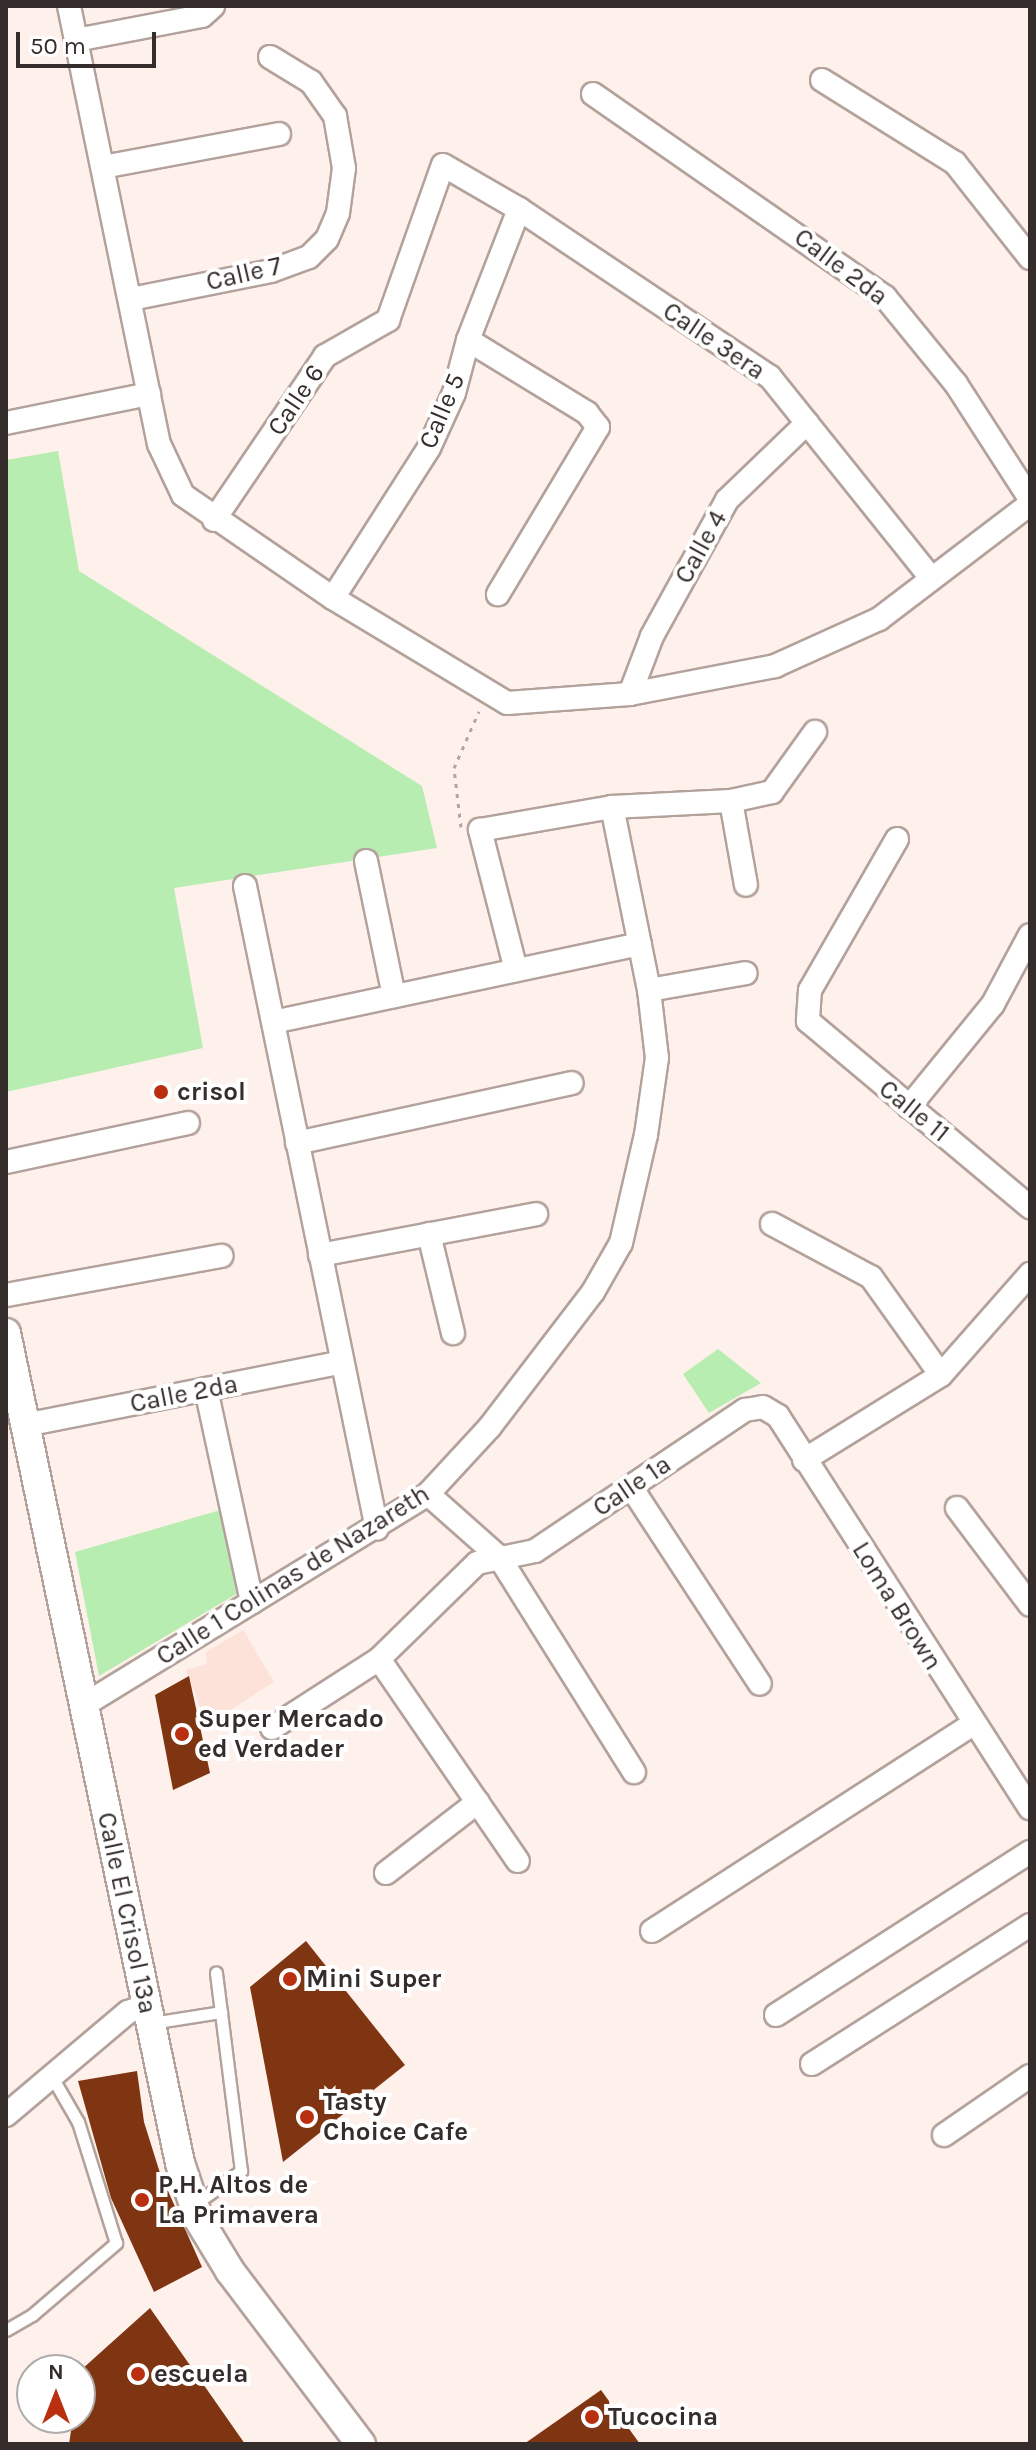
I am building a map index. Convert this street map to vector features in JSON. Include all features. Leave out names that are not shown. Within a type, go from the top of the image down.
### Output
[{"type":"street","points":[[69,6],[149,394],[167,469],[183,495],[214,520],[333,598],[507,703],[535,704],[630,694],[775,666],[879,619],[1030,502]]},
{"type":"street","points":[[76,40],[202,16],[213,6]]},
{"type":"street","name":"Calle 7","points":[[131,299],[271,271],[309,257],[327,239],[338,213],[344,168],[335,116],[311,82],[270,57]]},
{"type":"street","points":[[822,80],[955,163],[1030,258]]},
{"type":"street","name":"Calle 2da","points":[[593,94],[885,297],[956,384],[1030,502]]},
{"type":"street","points":[[103,167],[279,134]]},
{"type":"street","name":"Calle 3era","points":[[443,165],[519,209],[770,377],[931,578]]},
{"type":"street","name":"Calle 6","points":[[214,520],[325,356],[388,320],[443,165]]},
{"type":"street","name":"Calle 5","points":[[333,598],[429,448],[454,393],[468,340],[519,209]]},
{"type":"street","points":[[468,340],[587,413],[598,427],[498,594]]},
{"type":"street","points":[[6,423],[149,394]]},
{"type":"street","name":"Calle 4","points":[[630,694],[652,636],[727,500],[807,423]]},
{"type":"street","points":[[516,970],[480,830],[612,807],[731,801],[772,792],[815,732]]},
{"type":"street","points":[[731,801],[746,885]]},
{"type":"street","name":"Calle 1 Colinas de Nazareth","points":[[84,1705],[377,1529],[428,1494],[545,1355],[593,1292],[621,1243],[646,1135],[657,1058],[649,990],[612,807]]},
{"type":"street","name":"Calle 11","points":[[897,839],[810,990],[806,1010],[815,1031],[1030,1207]]},
{"type":"street","points":[[366,861],[394,996]]},
{"type":"street","points":[[245,886],[377,1529]]},
{"type":"street","points":[[909,1107],[993,1004],[1030,935]]},
{"type":"street","points":[[273,1022],[640,944]]},
{"type":"street","points":[[649,990],[746,973]]},
{"type":"street","points":[[297,1143],[572,1083]]},
{"type":"street","points":[[6,1162],[188,1123]]},
{"type":"street","points":[[320,1255],[536,1214]]},
{"type":"street","points":[[772,1224],[871,1277],[941,1375]]},
{"type":"street","points":[[429,1234],[453,1333]]},
{"type":"street","points":[[6,1295],[221,1256]]},
{"type":"street","points":[[804,1460],[941,1375],[1030,1274]]},
{"type":"street","name":"Calle El Crisol 13a","points":[[6,1333],[180,2163],[194,2204],[230,2271],[361,2444]]},
{"type":"street","name":"Calle 2da","points":[[25,1425],[342,1362]]},
{"type":"street","points":[[206,1389],[252,1602]]},
{"type":"street","name":"Loma Brown","points":[[763,1407],[778,1416],[972,1725],[1030,1808]]},
{"type":"street","name":"Calle 1a","points":[[272,1728],[379,1659],[477,1563],[535,1551],[745,1410],[763,1407]]},
{"type":"street","points":[[631,1487],[760,1684]]},
{"type":"street","points":[[428,1494],[499,1557],[634,1772]]},
{"type":"street","points":[[957,1508],[1030,1605]]},
{"type":"street","points":[[379,1659],[518,1861]]},
{"type":"street","points":[[652,1931],[972,1725]]},
{"type":"street","points":[[386,1873],[478,1802]]},
{"type":"street","points":[[776,2015],[1030,1852]]},
{"type":"street","points":[[812,2064],[1030,1925]]},
{"type":"street","points":[[6,2115],[128,2012],[149,2014]]},
{"type":"street","points":[[944,2135],[1030,2076]]},
{"type":"lane","points":[[194,2204],[241,2171],[216,1973]]},
{"type":"lane","points":[[149,2014],[221,2012]]},
{"type":"lane","points":[[6,2330],[32,2315],[116,2243],[78,2122],[52,2077]]},
{"type":"path","points":[[480,830],[457,826],[454,768],[487,692]]},
{"type":"shaded area","points":[[243,1630],[274,1682],[207,1725],[186,1670],[207,1664],[206,1652]]},
{"type":"green space","points":[[58,451],[79,571],[422,786],[437,848],[174,888],[203,1048],[6,1092],[6,460]]},
{"type":"green space","points":[[718,1349],[761,1383],[709,1413],[683,1374]]},
{"type":"green space","points":[[224,1509],[238,1593],[99,1676],[75,1552]]},
{"type":"building","name":"Super Mercado ed Verdader","points":[[189,1676],[210,1773],[173,1790],[155,1695]]},
{"type":"building","points":[[306,1941],[405,2065],[283,2162],[250,1987]]},
{"type":"building","name":"P.H. Altos de La Primavera","points":[[137,2071],[144,2122],[160,2173],[202,2267],[154,2292],[111,2198],[78,2081]]},
{"type":"building","name":"escuela","points":[[150,2308],[245,2444],[69,2444],[71,2434],[96,2434],[96,2357]]},
{"type":"building","name":"Tucocina","points":[[601,2390],[640,2444],[524,2444]]},
{"type":"place","name":"crisol","points":[[161,1092]]},
{"type":"place","name":"Super Mercado ed Verdader","points":[[182,1734]]},
{"type":"place","name":"Mini Super","points":[[290,1979]]},
{"type":"place","name":"Tasty Choice Cafe","points":[[307,2117]]},
{"type":"place","name":"P.H. Altos de La Primavera","points":[[142,2200]]},
{"type":"place","name":"escuela","points":[[138,2374]]},
{"type":"place","name":"Tucocina","points":[[592,2417]]}]
